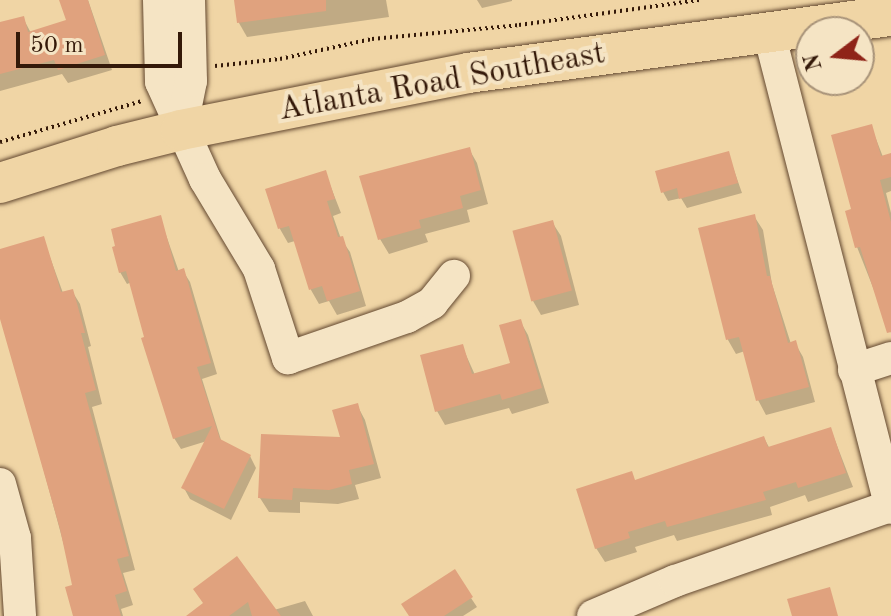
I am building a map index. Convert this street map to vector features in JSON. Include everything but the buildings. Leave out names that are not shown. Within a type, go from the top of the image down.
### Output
[{"type":"main road","name":"Atlanta Road Southeast","points":[[0,183],[181,130],[468,73],[891,16]]},
{"type":"street","points":[[159,0],[161,82],[178,87]]},
{"type":"street","points":[[189,0],[178,87],[181,130],[205,179],[259,269],[288,358],[407,317],[432,303],[454,276]]},
{"type":"street","points":[[593,616],[675,581],[891,507],[769,33]]},
{"type":"street","points":[[854,370],[891,358]]},
{"type":"street","points":[[0,484],[15,538],[20,616]]},
{"type":"path","points":[[0,142],[178,87],[216,66],[280,59],[372,39],[519,25],[699,0]]}]
